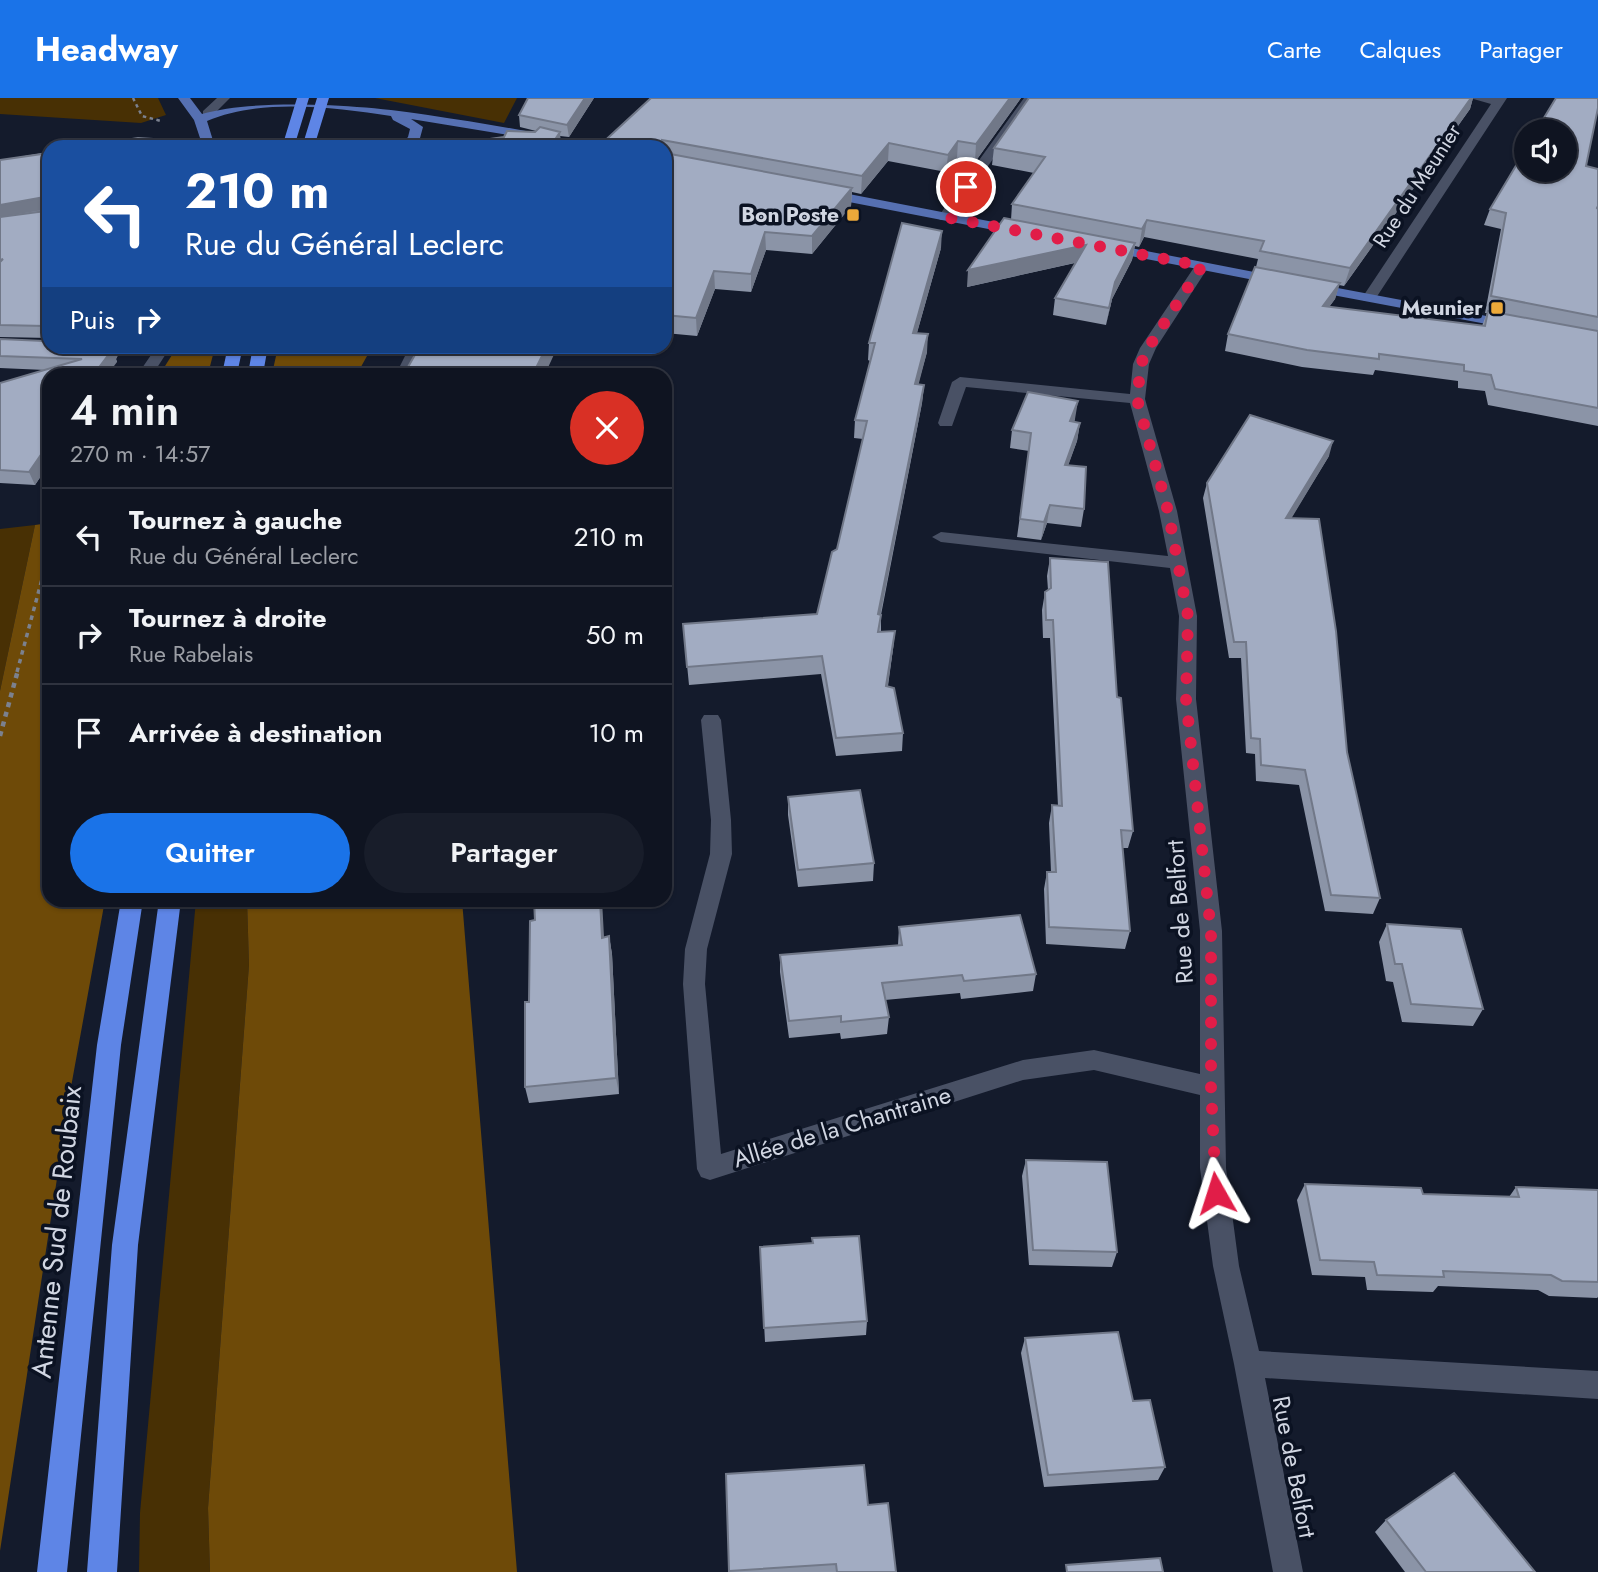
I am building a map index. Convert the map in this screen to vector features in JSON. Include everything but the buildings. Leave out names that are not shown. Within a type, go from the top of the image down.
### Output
[{"type":"highway","points":[[291,140],[310,99]]},
{"type":"highway","points":[[308,140],[310,99]]},
{"type":"highway","name":"Antenne Sud de Roubaix","points":[[52,1572],[108,1045],[131,907]]},
{"type":"highway","points":[[102,1572],[125,1245],[169,907]]},
{"type":"main road","points":[[184,98],[204,117],[208,140]]},
{"type":"main road","points":[[204,117],[233,106],[274,100],[310,99],[529,140]]},
{"type":"main road","points":[[378,111],[405,119],[417,127],[412,140]]},
{"type":"main road","points":[[815,192],[1045,236]]},
{"type":"main road","points":[[1086,244],[1522,327]]},
{"type":"street","points":[[204,117],[224,98]]},
{"type":"street","points":[[945,217],[1030,98]]},
{"type":"street","points":[[1476,98],[1500,100]]},
{"type":"street","name":"Rue du Meunier","points":[[1369,298],[1500,100]]},
{"type":"street","name":"Rue de Belfort","points":[[1202,266],[1148,348],[1141,364],[1137,399],[1168,511],[1188,616],[1186,699],[1211,932],[1213,1168],[1223,1241],[1288,1572]]},
{"type":"street","points":[[946,424],[960,382],[1137,399]]},
{"type":"street","points":[[941,537],[1177,563]]},
{"type":"street","name":"Allée de la Chantraine","points":[[710,720],[721,820],[721,854],[696,949],[694,984],[710,1169],[1023,1070],[1059,1063],[1094,1060],[1211,1087]]},
{"type":"street","points":[[1248,1364],[1598,1385]]},
{"type":"path","points":[[0,736],[42,579]]},
{"type":"shaded area","points":[[0,98],[158,98],[166,115],[141,123],[0,114]]},
{"type":"shaded area","points":[[375,98],[517,98],[504,123]]},
{"type":"shaded area","points":[[173,354],[213,354],[210,368],[164,368]]},
{"type":"shaded area","points":[[276,354],[368,354],[360,368],[273,368]]},
{"type":"shaded area","points":[[42,524],[42,907],[104,907],[71,1087],[0,1551],[0,691],[35,525]]},
{"type":"shaded area","points":[[35,525],[0,691],[0,529]]},
{"type":"shaded area","points":[[195,907],[247,907],[249,965],[208,1508],[210,1572],[139,1572],[140,1513]]},
{"type":"shaded area","points":[[247,907],[463,907],[517,1572],[210,1572],[208,1508],[249,965]]},
{"type":"place","name":"Bon Poste","points":[[853,215]]},
{"type":"place","name":"Meunier","points":[[1497,308]]},
{"type":"route","points":[[966,187],[945,217],[1202,266],[1148,348],[1141,364],[1137,399],[1168,511],[1188,616],[1186,699],[1211,932],[1211,1087],[1216,1193]]}]
